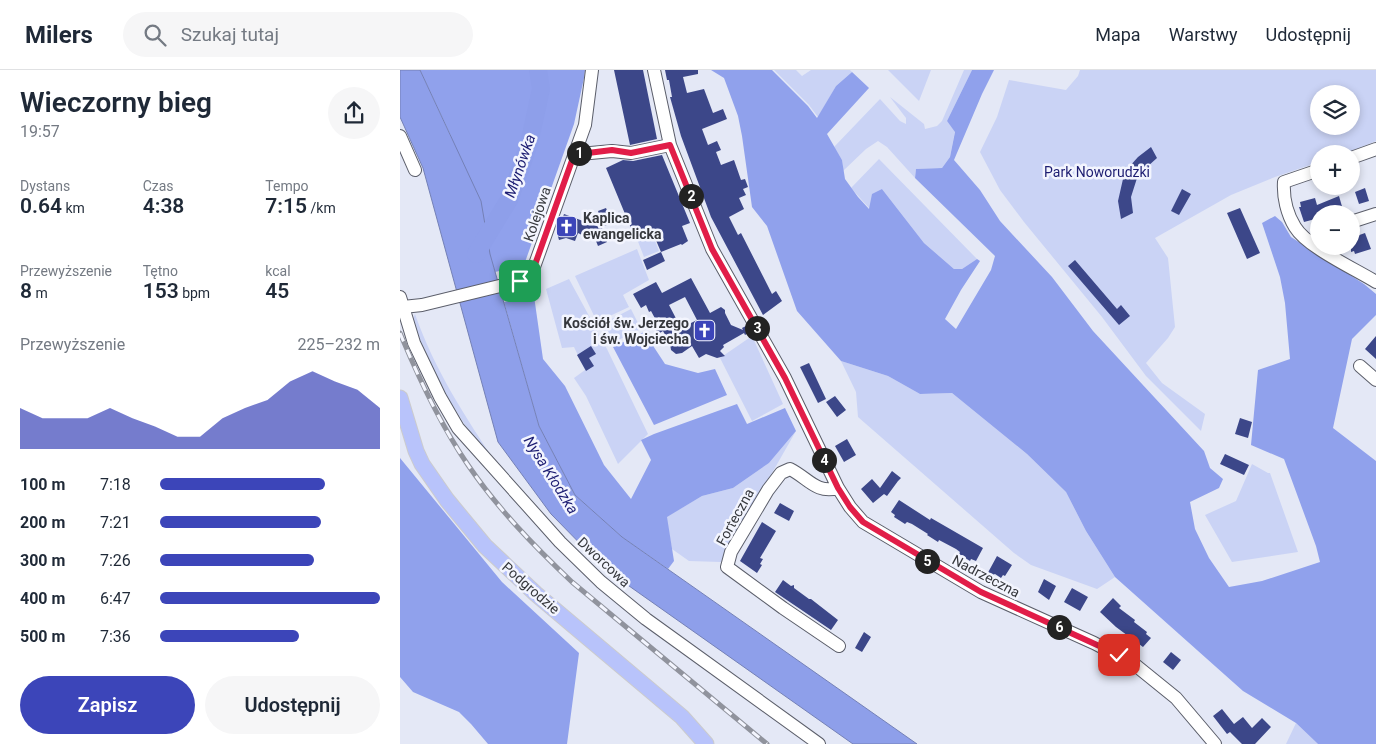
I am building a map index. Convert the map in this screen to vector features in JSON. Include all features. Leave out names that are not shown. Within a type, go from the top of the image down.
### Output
[{"type":"main road","name":"Podgrodzie","points":[[400,398],[416,451],[422,464],[447,500],[484,546],[536,594],[676,712],[706,744]]},
{"type":"street","name":"Kolejowa","points":[[401,302],[422,305],[520,281],[526,279],[532,273],[584,125],[592,70]]},
{"type":"street","name":"Nadrzeczna","points":[[654,70],[670,145],[712,249],[785,378],[838,488],[850,507],[863,522],[981,592],[1094,643],[1134,664],[1176,698],[1215,744]]},
{"type":"street","points":[[400,136],[415,170]]},
{"type":"street","points":[[575,152],[580,154],[612,150],[631,153],[670,145]]},
{"type":"street","points":[[1360,154],[1376,148]]},
{"type":"street","points":[[1310,173],[1284,182],[1284,201],[1296,228],[1310,237]]},
{"type":"street","points":[[1360,219],[1376,214]]},
{"type":"street","points":[[1337,255],[1376,282]]},
{"type":"street","name":"Dworcowa","points":[[401,302],[414,343],[440,397],[458,428],[560,542],[601,582],[646,619],[819,744]]},
{"type":"street","points":[[1360,366],[1376,380]]},
{"type":"street","name":"Forteczna","points":[[838,488],[828,491],[821,490],[790,469],[781,473],[768,490],[731,552],[727,567],[839,646]]},
{"type":"green space","points":[[774,70],[796,70],[802,76],[811,70],[850,70],[852,72],[836,86],[818,117],[809,105]]},
{"type":"green space","points":[[888,70],[931,70],[919,101]]},
{"type":"green space","points":[[964,70],[972,70],[947,121],[955,131],[950,157],[942,168],[916,169],[915,178],[887,147],[878,141],[866,149],[843,171],[842,160],[834,147],[880,99],[900,121],[906,124],[906,118],[890,97],[924,124],[925,129],[937,126],[942,121]]},
{"type":"green space","name":"Park Noworudzki","points":[[1080,70],[1376,70],[1376,141],[1360,148],[1360,145],[1310,145],[1310,165],[1231,195],[1155,238],[1168,258],[1175,327],[1146,363],[1162,383],[1205,414],[1201,431],[1146,376],[1102,317],[1024,222],[1000,190],[980,152],[997,117],[1009,80],[1066,90],[1078,76]]},
{"type":"green space","points":[[879,159],[977,259],[962,269],[954,269],[924,243],[882,189],[870,209],[851,188]]},
{"type":"green space","points":[[652,233],[659,251],[644,257],[637,239]]},
{"type":"green space","points":[[637,249],[649,280],[623,295],[629,307],[597,322],[575,276]]},
{"type":"green space","points":[[569,279],[607,349],[648,434],[618,464],[586,396],[574,378],[585,370],[574,347],[562,348],[546,289]]},
{"type":"green space","points":[[631,309],[641,329],[610,344],[600,325]]},
{"type":"green space","points":[[415,314],[441,374],[498,466],[465,425],[445,393],[415,329],[413,319]]},
{"type":"green space","points":[[752,336],[783,404],[752,421],[720,358]]},
{"type":"green space","points":[[841,361],[888,376],[920,394],[952,393],[1027,454],[1066,492],[1086,531],[1115,577],[1097,589],[1031,565],[1014,553],[858,417],[856,392]]},
{"type":"green space","points":[[796,431],[721,562],[689,561],[672,549],[666,517],[702,496],[733,488],[769,463]]},
{"type":"green space","points":[[1252,464],[1270,473],[1298,552],[1232,562],[1205,515],[1236,501]]},
{"type":"green space","points":[[1296,723],[1318,744],[1286,744]]},
{"type":"shaded area","points":[[420,70],[585,70],[574,124],[524,265],[495,272],[450,134]]},
{"type":"shaded area","points":[[711,70],[772,70],[808,106],[817,118],[836,86],[852,72],[869,88],[827,134],[842,160],[845,179],[869,209],[872,194],[882,189],[924,243],[954,269],[962,269],[977,259],[980,261],[945,319],[956,329],[991,270],[995,256],[915,178],[916,169],[942,168],[950,157],[955,132],[947,121],[972,70],[994,70],[954,160],[980,190],[1000,221],[1052,277],[1093,331],[1204,451],[1210,468],[1223,479],[1219,488],[1190,502],[1195,529],[1209,558],[1229,587],[1262,581],[1320,562],[1316,546],[1284,459],[1251,445],[1258,370],[1290,359],[1285,303],[1280,277],[1262,223],[1275,216],[1282,222],[1291,237],[1310,249],[1310,255],[1319,255],[1376,294],[1376,315],[1352,339],[1333,428],[1376,461],[1376,744],[1318,744],[1296,723],[1243,691],[1115,577],[1086,531],[1066,492],[1027,454],[952,393],[920,394],[888,376],[841,361],[797,311],[767,226],[752,207],[738,116],[724,78]]},
{"type":"shaded area","points":[[534,296],[543,359],[565,386],[604,465],[631,499],[651,460],[641,440],[737,404],[747,424],[785,408],[796,431],[769,463],[733,488],[702,496],[667,517],[674,561],[668,569],[622,537],[575,495],[539,426],[504,302]]},
{"type":"shaded area","points":[[644,332],[665,364],[698,373],[715,369],[727,395],[654,425],[613,347]]},
{"type":"shaded area","points":[[400,458],[502,582],[579,653],[567,744],[488,744],[459,712],[413,692],[400,677]]},
{"type":"water","name":"Nysa Kłodzka","points":[[400,70],[420,70],[481,201],[490,254],[539,426],[575,495],[622,537],[917,744],[853,744],[605,569],[551,514],[498,442],[423,168],[400,117]]},
{"type":"building","points":[[614,70],[643,70],[657,139],[630,145]]},
{"type":"building","points":[[665,70],[698,70],[698,74],[683,77],[687,93],[704,89],[713,113],[723,109],[727,119],[702,129],[708,145],[717,141],[721,150],[716,152],[721,165],[734,160],[741,180],[745,179],[748,187],[743,189],[746,195],[739,198],[744,209],[729,217],[738,235],[741,233],[772,294],[776,291],[782,301],[763,315],[711,217],[681,136],[670,97],[672,97],[669,80],[667,80]]},
{"type":"building","points":[[1151,147],[1157,158],[1138,175],[1131,197],[1133,213],[1121,219],[1118,201],[1123,179],[1129,167]]},
{"type":"building","points":[[662,155],[690,223],[682,226],[688,241],[661,252],[652,231],[635,238],[606,168],[623,160],[633,161]]},
{"type":"building","points":[[1365,188],[1369,201],[1359,204],[1356,195],[1360,195],[1360,190]]},
{"type":"building","points":[[1182,189],[1191,194],[1179,215],[1171,211]]},
{"type":"building","points":[[1339,196],[1342,205],[1317,205]]},
{"type":"building","points":[[1315,198],[1317,205],[1310,205],[1310,220],[1304,222],[1299,207],[1301,207],[1300,202]]},
{"type":"building","points":[[606,208],[612,223],[604,226],[598,211]]},
{"type":"building","points":[[1240,208],[1260,253],[1247,259],[1227,213]]},
{"type":"building","points":[[564,214],[602,228],[607,242],[598,246],[594,236],[583,233],[582,235],[578,233],[575,241],[566,238],[559,240],[557,233]]},
{"type":"building","points":[[1365,233],[1371,249],[1360,252],[1360,235]]},
{"type":"building","points":[[661,252],[665,261],[647,270],[643,260]]},
{"type":"building","points":[[1075,260],[1117,309],[1121,305],[1130,316],[1119,325],[1068,266]]},
{"type":"building","points":[[691,278],[710,313],[721,307],[725,310],[731,325],[743,330],[742,328],[746,326],[750,332],[745,335],[744,333],[723,345],[724,347],[720,351],[725,356],[717,358],[706,354],[699,358],[692,346],[682,353],[676,354],[671,350],[663,331],[658,334],[654,326],[658,324],[651,311],[649,312],[646,305],[641,308],[633,294],[656,282],[662,293]],"holes":[[[685,297],[697,320],[681,328],[669,305]]]},
{"type":"building","points":[[1376,336],[1376,359],[1365,349]]},
{"type":"building","points":[[591,346],[596,354],[589,358],[594,366],[586,371],[577,355]]},
{"type":"building","points":[[809,363],[826,399],[818,403],[800,367]]},
{"type":"building","points":[[835,396],[846,410],[837,417],[826,402]]},
{"type":"building","points":[[1240,418],[1252,422],[1248,438],[1235,434]]},
{"type":"building","points":[[847,439],[856,455],[844,462],[835,446]]},
{"type":"building","points":[[1225,454],[1249,465],[1244,475],[1220,464]]},
{"type":"building","points":[[892,471],[901,478],[887,496],[884,494],[873,503],[861,489],[872,479],[880,488]]},
{"type":"building","points":[[899,500],[930,520],[931,518],[983,548],[976,561],[971,559],[970,561],[959,554],[960,552],[956,549],[939,540],[938,542],[912,524],[907,522],[905,524],[894,517],[895,515],[891,512]]},
{"type":"building","points":[[780,503],[794,511],[789,521],[774,513]]},
{"type":"building","points":[[762,522],[776,531],[760,558],[763,559],[760,564],[762,565],[757,573],[740,561]]},
{"type":"building","points":[[997,556],[1012,565],[1005,576],[1003,575],[1001,578],[995,574],[985,578]]},
{"type":"building","points":[[1044,579],[1056,586],[1049,600],[1038,592]]},
{"type":"building","points":[[783,580],[791,586],[794,585],[794,588],[838,620],[831,630],[775,592]]},
{"type":"building","points":[[1072,588],[1088,597],[1080,611],[1064,602]]},
{"type":"building","points":[[1113,598],[1121,606],[1119,608],[1135,620],[1134,622],[1147,632],[1146,634],[1151,638],[1143,647],[1116,627],[1100,612]]},
{"type":"building","points":[[864,632],[871,637],[862,652],[855,648]]},
{"type":"building","points":[[1171,652],[1181,660],[1173,670],[1163,662]]},
{"type":"building","points":[[1222,709],[1234,724],[1243,717],[1252,728],[1262,718],[1271,727],[1255,744],[1242,744],[1230,732],[1227,734],[1213,716]]},
{"type":"waterway","name":"Młynówka","points":[[476,254],[510,198],[529,144],[541,89],[538,70]]},
{"type":"railway","points":[[400,333],[448,434],[468,465],[517,526],[572,582],[767,744]]},
{"type":"place","name":"Kaplica ewangelicka","points":[[567,226]]},
{"type":"place","name":"Kościół św. Jerzego i św. Wojciecha","points":[[705,331]]},
{"type":"route","points":[[520,281],[526,279],[532,273],[575,152],[580,154],[612,150],[631,153],[670,145],[712,249],[785,378],[838,488],[850,507],[863,522],[981,592],[1119,655]]}]
